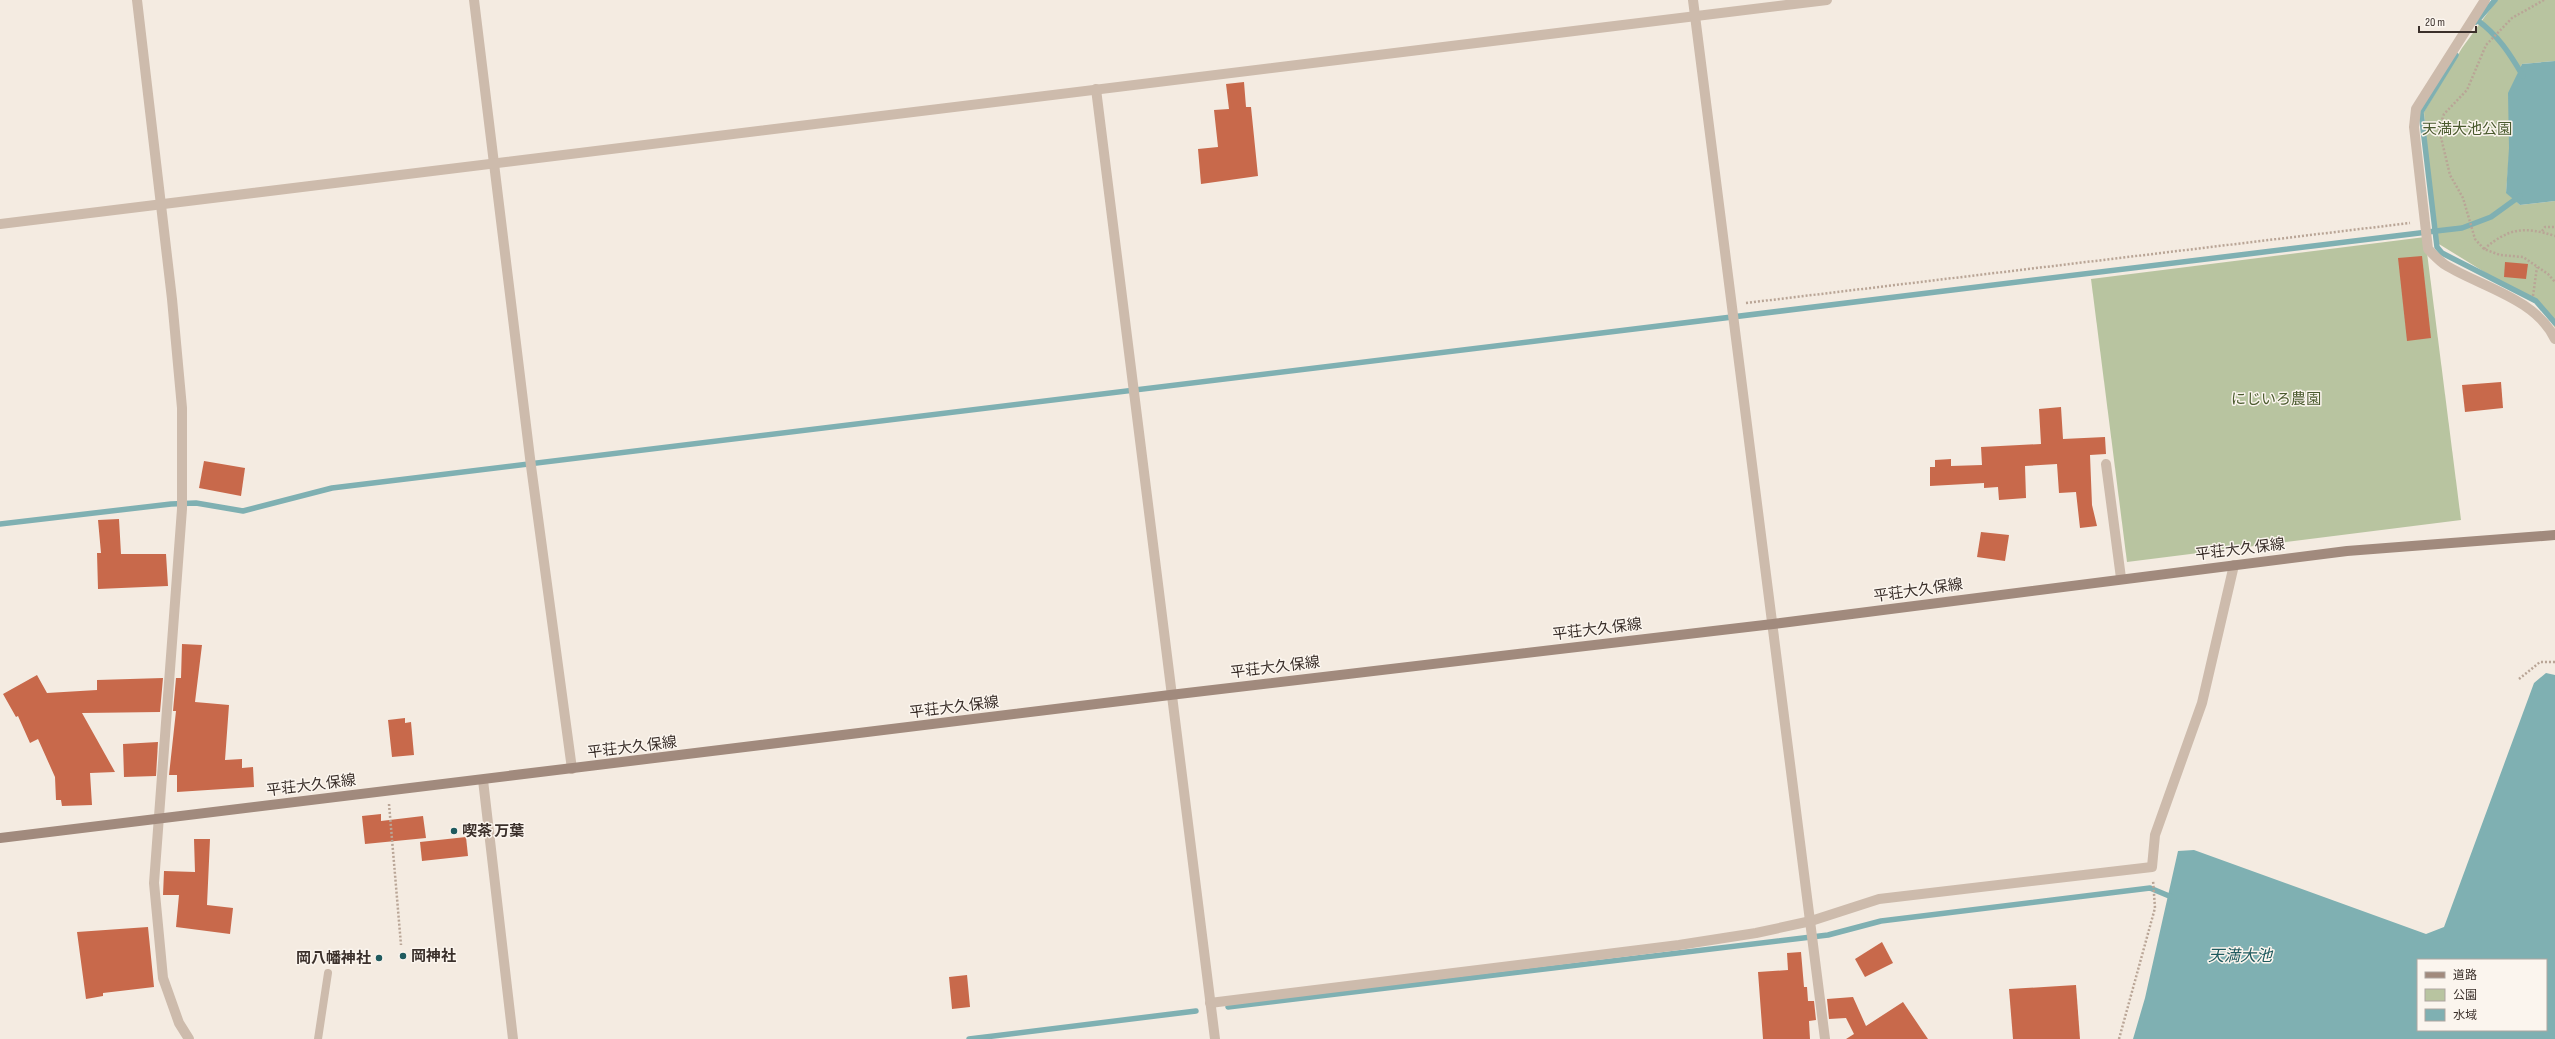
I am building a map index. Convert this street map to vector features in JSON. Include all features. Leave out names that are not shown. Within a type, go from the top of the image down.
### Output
[{"type":"main road","name":"平荘大久保線","points":[[0,838],[1170,695],[1772,624],[2121,578],[2234,566],[2347,551],[2555,535]]},
{"type":"street","points":[[137,0],[162,204],[182,408],[182,509],[154,883],[163,978],[179,1023],[189,1039]]},
{"type":"street","points":[[474,0],[531,466],[572,769]]},
{"type":"street","points":[[1693,0],[1825,1039]]},
{"type":"street","points":[[0,224],[1827,0]]},
{"type":"street","points":[[2485,0],[2416,109],[2414,127],[2428,249],[2445,265],[2528,308],[2550,329],[2555,339]]},
{"type":"street","points":[[1096,89],[1170,695],[1215,1039]]},
{"type":"street","points":[[2106,464],[2121,578]]},
{"type":"street","points":[[1210,1003],[1679,945],[1756,933],[1811,921],[1879,899],[2152,868],[2155,835],[2202,703],[2234,566]]},
{"type":"street","points":[[483,780],[513,1039]]},
{"type":"lane","points":[[318,1039],[328,973]]},
{"type":"path","points":[[2544,0],[2512,18],[2486,45],[2467,90],[2444,114],[2439,129],[2450,175],[2463,198],[2475,239],[2484,249],[2500,255],[2523,257],[2555,282]]},
{"type":"path","points":[[1732,305],[2425,222]]},
{"type":"path","points":[[2542,232],[2545,227],[2555,227]]},
{"type":"path","points":[[2484,249],[2501,235],[2522,230],[2542,232],[2555,236]]},
{"type":"path","points":[[2528,308],[2535,293],[2537,267]]},
{"type":"path","points":[[2519,679],[2540,662],[2555,662]]},
{"type":"path","points":[[387,791],[401,945]]},
{"type":"path","points":[[2119,1039],[2155,908],[2152,868]]},
{"type":"green space","name":"天満大池公園","points":[[2497,0],[2555,0],[2555,61],[2522,64],[2516,78],[2506,192],[2520,205],[2555,201],[2555,328],[2543,308],[2434,241],[2424,112],[2462,48]]},
{"type":"green space","name":"にじいろ農園","points":[[2425,237],[2461,520],[2127,562],[2091,279]]},
{"type":"water","points":[[2555,61],[2555,201],[2520,205],[2506,193],[2509,148],[2508,93],[2522,64]]},
{"type":"water","name":"天満大池","points":[[2546,673],[2555,675],[2555,1039],[2133,1039],[2145,998],[2178,851],[2194,850],[2426,934],[2444,927],[2534,683]]},
{"type":"building","points":[[1244,82],[1246,107],[1251,107],[1258,176],[1201,184],[1198,149],[1218,147],[1214,110],[1229,109],[1226,84]]},
{"type":"building","points":[[2422,256],[2431,338],[2407,341],[2398,258]]},
{"type":"building","points":[[2505,262],[2528,264],[2526,279],[2504,277]]},
{"type":"building","points":[[2501,382],[2503,408],[2465,412],[2462,385]]},
{"type":"building","points":[[2061,407],[2063,439],[2105,437],[2106,454],[2090,455],[2092,505],[2097,526],[2080,528],[2076,492],[2059,493],[2057,464],[2025,466],[2026,498],[1999,500],[1998,487],[1984,488],[1984,483],[1930,486],[1930,467],[1935,467],[1935,460],[1951,459],[1951,466],[1982,465],[1981,447],[2041,444],[2039,409]]},
{"type":"building","points":[[204,461],[245,468],[241,496],[199,488]]},
{"type":"building","points":[[119,519],[121,554],[166,554],[168,586],[98,589],[97,553],[101,553],[98,520]]},
{"type":"building","points":[[1981,532],[2009,535],[2005,561],[1977,557]]},
{"type":"building","points":[[182,644],[202,645],[195,702],[229,705],[225,760],[242,759],[242,768],[253,767],[254,787],[177,792],[177,775],[169,775],[176,711],[173,711],[176,678],[181,678]]},
{"type":"building","points":[[37,675],[47,693],[97,690],[97,680],[163,678],[160,712],[82,713],[115,772],[90,773],[92,805],[62,806],[61,800],[56,800],[55,777],[38,739],[30,743],[18,716],[16,717],[3,694]]},
{"type":"building","points":[[405,718],[405,723],[411,722],[414,755],[392,757],[388,720]]},
{"type":"building","points":[[158,742],[156,776],[124,777],[123,744]]},
{"type":"building","points":[[381,814],[381,821],[423,816],[426,838],[365,844],[362,816]]},
{"type":"building","points":[[466,837],[468,856],[422,861],[420,842]]},
{"type":"building","points":[[194,839],[210,839],[207,905],[233,908],[230,934],[176,927],[179,895],[163,895],[164,871],[195,872]]},
{"type":"building","points":[[148,927],[154,987],[103,993],[103,996],[86,999],[77,932]]},
{"type":"building","points":[[1882,942],[1893,963],[1865,977],[1855,959]]},
{"type":"building","points":[[1801,952],[1804,987],[1807,987],[1808,1001],[1814,1001],[1816,1020],[1809,1021],[1810,1039],[1763,1039],[1758,972],[1788,970],[1787,953]]},
{"type":"building","points":[[967,975],[970,1007],[952,1009],[949,977]]},
{"type":"building","points":[[2076,985],[2080,1039],[2013,1039],[2009,989]]},
{"type":"building","points":[[1853,997],[1866,1026],[1903,1002],[1928,1039],[1846,1039],[1854,1034],[1846,1018],[1829,1019],[1827,999]]},
{"type":"waterway","points":[[2476,22],[2495,0]]},
{"type":"waterway","points":[[2477,20],[2503,45],[2523,76]]},
{"type":"waterway","points":[[2456,55],[2421,112],[2437,247],[2442,253],[2536,301],[2555,323]]},
{"type":"waterway","points":[[0,524],[171,504],[196,503],[243,511],[332,488],[2462,228],[2491,217],[2520,196]]},
{"type":"waterway","points":[[1228,1007],[1828,935],[1881,921],[2150,888],[2174,898]]},
{"type":"waterway","points":[[969,1039],[1196,1011]]},
{"type":"place","name":"喫茶 万葉","points":[[454,831]]},
{"type":"place","name":"岡神社","points":[[403,956]]},
{"type":"place","name":"岡八幡神社","points":[[379,958]]}]
